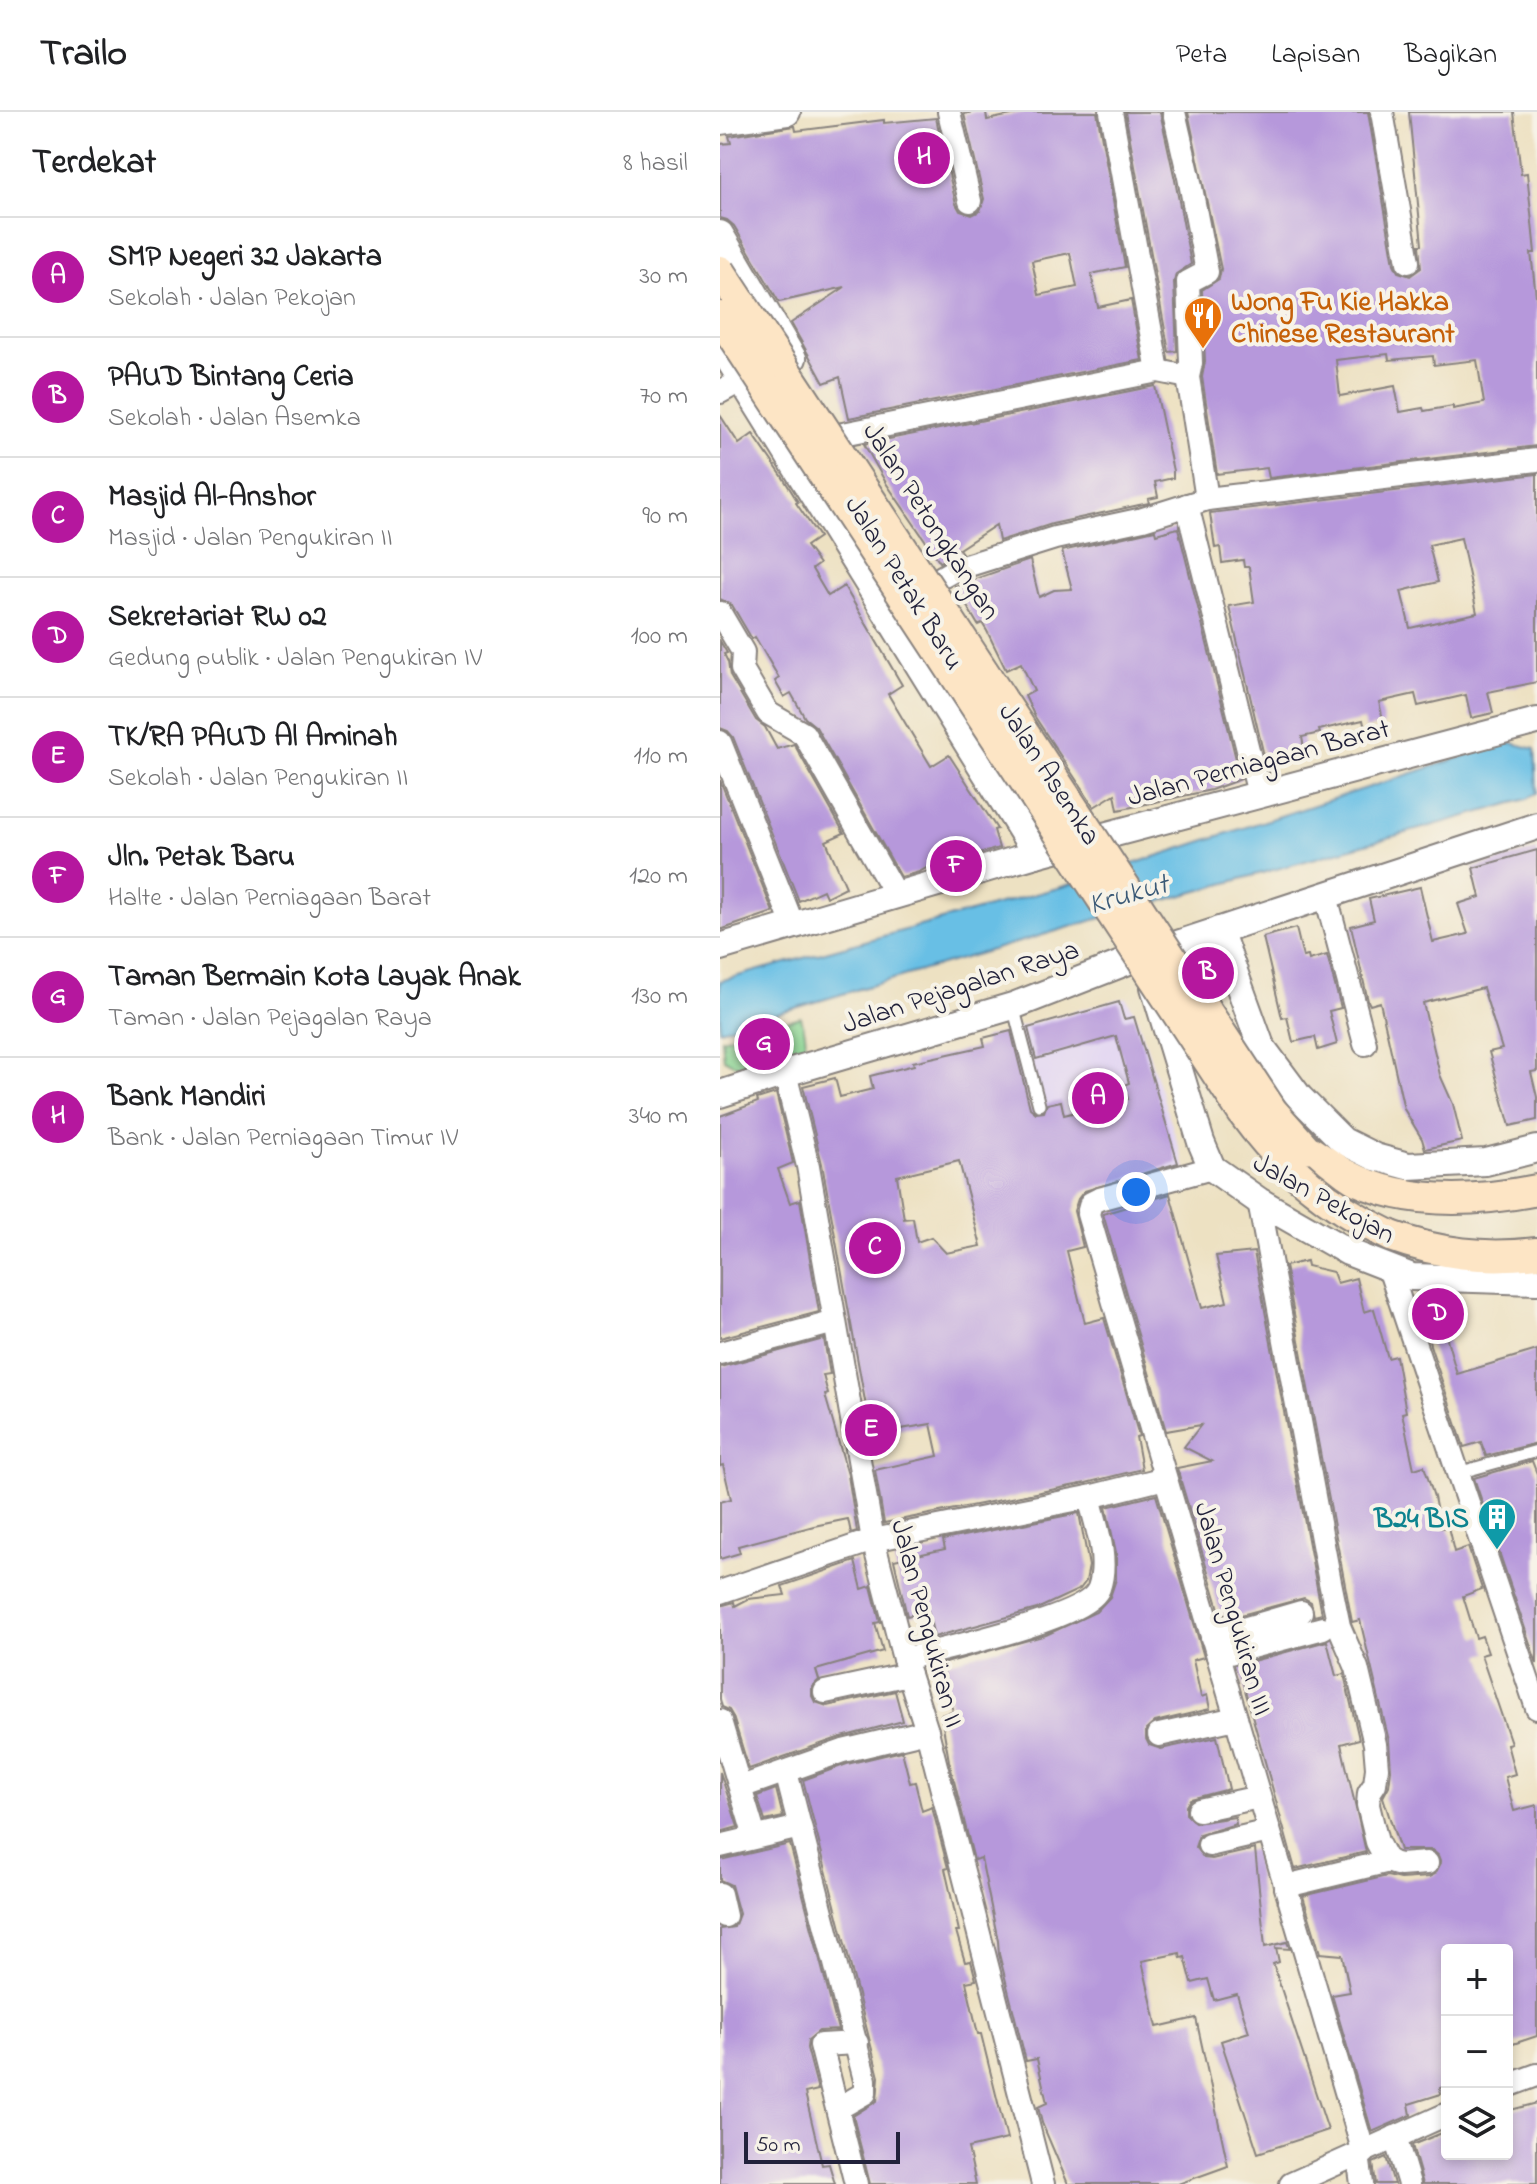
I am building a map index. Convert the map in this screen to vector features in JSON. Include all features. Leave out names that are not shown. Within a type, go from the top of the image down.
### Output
[{"type":"main road","name":"Jalan Asemka","points":[[720,271],[1272,1111],[1305,1148],[1348,1176],[1390,1191],[1462,1200],[1537,1190]]},
{"type":"main road","name":"Jalan Asemka","points":[[720,317],[1243,1113],[1280,1160],[1323,1198],[1365,1224],[1399,1239],[1444,1253],[1484,1257],[1537,1253]]},
{"type":"street","points":[[720,121],[787,112]]},
{"type":"street","points":[[949,112],[970,201]]},
{"type":"street","points":[[1111,112],[1158,371]]},
{"type":"street","points":[[1174,112],[1207,272],[1188,282],[1191,363],[1188,377],[1197,502],[1259,794]]},
{"type":"street","points":[[1382,112],[1408,262]]},
{"type":"street","name":"Jalan Petongkangan","points":[[720,234],[838,435],[1103,835]]},
{"type":"street","name":"Jalan Petak Baru","points":[[720,345],[731,386],[1036,854]]},
{"type":"street","points":[[838,435],[1158,371],[1188,377]]},
{"type":"street","points":[[935,581],[956,569],[1055,538],[1143,519],[1197,502],[1537,460]]},
{"type":"street","points":[[720,613],[743,652],[742,669],[768,713],[804,734],[895,894]]},
{"type":"street","name":"Jalan Perniagaan Barat","points":[[720,947],[1103,835],[1537,721]]},
{"type":"street","points":[[721,744],[793,925]]},
{"type":"street","name":"Jalan Pejagalan Raya","points":[[720,1094],[1013,1006],[1144,955],[1537,826]]},
{"type":"street","points":[[1326,896],[1365,1044]]},
{"type":"street","name":"Jalan Pekojan","points":[[1219,930],[1261,1046],[1299,1097],[1343,1141],[1375,1157],[1408,1166],[1486,1162],[1537,1149]]},
{"type":"street","name":"Jalan Pekojan","points":[[1144,955],[1201,1142],[1212,1168],[1259,1201],[1348,1252],[1412,1277],[1537,1281]]},
{"type":"street","points":[[1177,1066],[1185,1041],[1204,1024],[1230,1020],[1254,1029]]},
{"type":"street","name":"Jalan Pengukiran II","points":[[785,1073],[808,1166],[873,1540],[906,1666],[927,1731],[1043,2184]]},
{"type":"street","name":"Jalan Pengukiran III","points":[[1212,1168],[1099,1199],[1088,1208],[1089,1223],[1286,1886],[1361,2154],[1362,2184]]},
{"type":"street","points":[[1259,1201],[1339,1626],[1357,1668],[1375,1744],[1377,1768],[1368,1805],[1377,1842],[1389,1861]]},
{"type":"street","points":[[1389,1268],[1537,1708]]},
{"type":"street","points":[[720,1353],[835,1322]]},
{"type":"street","points":[[720,1592],[873,1540],[1089,1497],[1165,1478]]},
{"type":"street","points":[[825,1692],[1030,1626],[1084,1605],[1099,1589],[1102,1566],[1099,1537],[1089,1497]]},
{"type":"street","points":[[1215,1647],[1301,1612]]},
{"type":"street","points":[[1215,1647],[1323,1628]]},
{"type":"street","points":[[1159,1735],[1236,1718]]},
{"type":"street","points":[[720,1721],[755,1837]]},
{"type":"street","points":[[741,1787],[843,1751],[927,1731]]},
{"type":"street","points":[[786,1772],[865,2080],[865,2093],[839,2108]]},
{"type":"street","points":[[1199,1810],[1259,1797]]},
{"type":"street","points":[[720,1846],[800,1827]]},
{"type":"street","points":[[1209,1845],[1269,1831]]},
{"type":"street","points":[[1286,1886],[1389,1861],[1400,1865],[1427,1863]]},
{"type":"street","points":[[856,2184],[821,2045],[857,2043]]},
{"type":"street","points":[[1513,2084],[1537,2075]]},
{"type":"street","points":[[1291,2184],[1441,2117]]},
{"type":"street","points":[[1395,2137],[1409,2184]]},
{"type":"lane","points":[[1013,1006],[1039,1105]]},
{"type":"lane","points":[[1458,1473],[1537,1451]]},
{"type":"shaded area","points":[[1126,997],[1137,1017],[1186,1169],[1057,1197],[1015,1028]]},
{"type":"green space","points":[[801,1017],[805,1043],[795,1053],[777,1061],[749,1067],[737,1066],[724,1059],[722,1039]]},
{"type":"water","name":"Krukut","points":[[1508,742],[1535,749],[1537,793],[1527,799],[1087,922],[720,1030],[720,981],[1065,886]]},
{"type":"building","points":[[986,112],[987,120],[1026,112],[1097,112],[1125,267],[1091,274],[1098,307],[1131,300],[1142,360],[849,418],[840,377],[824,383],[791,323],[845,287],[779,302],[734,226],[720,218],[720,144],[731,143],[729,136],[795,126],[796,131],[884,120],[884,123],[936,118],[956,204],[960,211],[972,215],[980,211],[984,199],[964,114]],"holes":[[[1070,253],[1077,287],[1039,295],[1032,261]]]},
{"type":"building","points":[[1125,112],[1160,112],[1175,180],[1191,264],[1176,274],[1174,282],[1177,351],[1169,352]]},
{"type":"building","points":[[1188,112],[1368,112],[1394,264],[1398,272],[1410,276],[1421,268],[1419,245],[1422,245],[1409,112],[1514,112],[1521,174],[1527,173],[1535,253],[1531,253],[1537,305],[1537,446],[1269,478],[1267,468],[1217,474],[1202,377],[1205,362],[1202,290],[1219,279],[1221,269]],"holes":[[[1388,354],[1389,360],[1433,356],[1434,365],[1477,360],[1484,403],[1453,409],[1453,406],[1400,412],[1395,386],[1340,396],[1336,360]]]},
{"type":"building","points":[[1155,386],[1173,471],[1173,478],[1155,482],[1158,497],[1148,499],[1149,503],[1052,524],[999,541],[996,525],[959,549],[962,553],[940,562],[886,483],[864,444]]},
{"type":"building","points":[[720,415],[739,444],[753,434],[782,476],[819,537],[806,546],[819,564],[812,569],[828,596],[844,586],[902,685],[888,694],[901,716],[931,766],[949,755],[997,829],[994,830],[999,848],[938,866],[937,862],[901,877],[816,727],[805,718],[791,693],[784,697],[775,681],[779,678],[755,637],[752,639],[732,605],[720,599]]},
{"type":"building","points":[[1537,474],[1537,682],[1488,692],[1493,713],[1471,718],[1466,695],[1418,706],[1415,694],[1379,702],[1384,724],[1365,729],[1363,720],[1302,737],[1305,755],[1270,763],[1271,772],[1268,773],[1229,606],[1254,602],[1249,567],[1244,567],[1243,560],[1222,563],[1220,547],[1215,548],[1210,513]],"holes":[[[1461,538],[1477,613],[1410,628],[1401,591],[1438,582],[1429,545]]]},
{"type":"building","points":[[1178,528],[1241,779],[1211,790],[1118,810],[1115,794],[1094,807],[1035,717],[1025,696],[1034,691],[1021,663],[1006,670],[987,631],[982,623],[978,625],[955,586],[1030,560],[1039,597],[1054,590],[1072,589],[1062,551],[1155,530],[1156,534]]},
{"type":"building","points":[[720,641],[727,653],[724,654],[730,676],[756,720],[765,727],[777,749],[794,744],[844,833],[826,841],[846,887],[826,897],[823,890],[799,901],[733,737],[720,728]]},
{"type":"building","points":[[720,780],[773,912],[720,930]]},
{"type":"building","points":[[1537,850],[1537,1071],[1531,1072],[1537,1097],[1537,1120],[1510,1126],[1489,1052],[1502,1049],[1483,988],[1423,1003],[1440,1075],[1453,1104],[1462,1141],[1425,1149],[1404,1109],[1380,1002],[1370,1005],[1368,1001],[1351,926],[1374,920],[1369,899],[1420,887],[1433,942],[1468,934],[1458,904],[1480,897],[1473,868]]},
{"type":"building","points":[[1296,928],[1303,957],[1308,956],[1309,960],[1327,955],[1341,1008],[1329,1011],[1337,1044],[1318,1050],[1315,1037],[1293,1042],[1287,1017],[1282,1018],[1263,937]]},
{"type":"building","points":[[1213,960],[1221,981],[1211,985],[1198,965]]},
{"type":"building","points":[[1119,1002],[1124,1019],[1134,1017],[1178,1163],[1084,1191],[1074,1211],[1083,1247],[1067,1251],[1085,1323],[1104,1318],[1139,1436],[1136,1437],[1142,1469],[884,1523],[875,1470],[938,1456],[931,1424],[871,1434],[822,1164],[803,1086],[835,1078],[840,1097],[873,1089],[870,1076],[914,1065],[913,1062],[985,1046],[983,1038],[1011,1031],[1030,1108],[1036,1113],[1044,1112],[1047,1104],[1061,1101],[1064,1115],[1128,1099],[1124,1085],[1129,1083],[1116,1036],[1036,1059],[1028,1028]],"holes":[[[959,1161],[981,1246],[946,1253],[931,1237],[917,1242],[913,1218],[904,1219],[897,1176]]]},
{"type":"building","points":[[776,1093],[793,1163],[778,1169],[790,1203],[800,1200],[819,1312],[720,1338],[720,1116]]},
{"type":"building","points":[[1170,1194],[1202,1308],[1227,1302],[1216,1256],[1254,1252],[1322,1614],[1314,1616],[1311,1602],[1304,1598],[1226,1619],[1224,1611],[1220,1612],[1177,1468],[1212,1461],[1184,1447],[1201,1425],[1166,1431],[1103,1214]]},
{"type":"building","points":[[1306,1261],[1307,1266],[1333,1272],[1337,1283],[1356,1278],[1364,1312],[1374,1309],[1388,1358],[1396,1356],[1406,1412],[1402,1413],[1414,1469],[1424,1466],[1440,1528],[1448,1527],[1454,1552],[1468,1547],[1482,1589],[1463,1596],[1476,1638],[1482,1636],[1488,1653],[1481,1655],[1511,1743],[1507,1744],[1515,1774],[1505,1777],[1514,1811],[1537,1805],[1537,2036],[1513,2044],[1513,1944],[1441,1944],[1441,2094],[1409,2104],[1411,2115],[1372,2132],[1332,1995],[1350,1992],[1342,1955],[1320,1953],[1303,1896],[1387,1876],[1400,1879],[1429,1877],[1435,1874],[1441,1863],[1432,1850],[1400,1850],[1383,1797],[1389,1786],[1391,1770],[1389,1741],[1360,1620],[1352,1622],[1285,1266]]},
{"type":"building","points":[[1449,1301],[1454,1331],[1445,1332],[1457,1374],[1537,1350],[1537,1443],[1486,1456],[1481,1442],[1464,1447],[1430,1345],[1423,1305]]},
{"type":"building","points":[[824,1339],[830,1374],[823,1375],[828,1394],[825,1395],[848,1475],[857,1531],[851,1533],[848,1519],[738,1546],[740,1553],[720,1559],[720,1502],[731,1499],[723,1465],[720,1466],[720,1367]]},
{"type":"building","points":[[1532,1461],[1537,1474],[1537,1664],[1474,1478]]},
{"type":"building","points":[[1156,1495],[1204,1657],[1193,1660],[1201,1697],[1207,1695],[1210,1709],[1155,1722],[1146,1730],[1146,1739],[1149,1745],[1161,1749],[1217,1737],[1229,1789],[1190,1799],[1186,1814],[1196,1823],[1235,1817],[1236,1824],[1199,1835],[1195,1847],[1204,1858],[1212,1859],[1255,1849],[1265,1947],[1287,1942],[1290,1949],[1276,1948],[1279,1962],[1273,1964],[1328,2130],[1258,2153],[1221,2041],[1249,2032],[1237,1994],[1214,2000],[1208,1979],[1192,1983],[1185,1957],[1181,1958],[1180,1953],[1142,1961],[1157,2027],[1196,2018],[1228,2166],[1178,2184],[1068,2184],[1042,2123],[1038,2107],[1047,2103],[1037,2059],[1026,2061],[999,1954],[981,1858],[974,1860],[949,1761],[941,1715],[953,1712],[942,1664],[1046,1635],[1096,1612],[1110,1597],[1116,1579],[1116,1552],[1106,1507]]},
{"type":"building","points":[[1079,1513],[1089,1566],[1086,1581],[1080,1589],[1037,1609],[934,1637],[928,1611],[907,1616],[894,1560],[945,1549],[943,1540]]},
{"type":"building","points":[[855,1561],[862,1589],[871,1586],[880,1622],[875,1623],[883,1651],[816,1670],[819,1680],[812,1687],[812,1696],[815,1702],[827,1706],[895,1691],[903,1721],[838,1738],[749,1769],[733,1717],[729,1710],[722,1707],[720,1699],[720,1606],[734,1602],[735,1606],[748,1599],[785,1595],[782,1586]]},
{"type":"building","points":[[1327,1641],[1336,1676],[1344,1674],[1359,1739],[1341,1744],[1366,1852],[1295,1869],[1238,1665]]},
{"type":"building","points":[[902,1751],[910,1783],[915,1782],[922,1811],[932,1807],[948,1868],[945,1869],[959,1931],[956,1931],[965,1962],[971,1961],[976,1980],[966,1982],[1007,2139],[968,2148],[976,2184],[870,2184],[853,2116],[877,2101],[879,2077],[803,1780],[847,1764]]},
{"type":"building","points":[[720,1772],[738,1827],[720,1832]]},
{"type":"building","points":[[776,1789],[783,1817],[765,1821],[757,1796]]},
{"type":"building","points":[[790,1844],[838,2030],[819,2031],[808,2040],[807,2048],[818,2090],[805,2093],[822,2165],[829,2164],[835,2184],[720,2184],[720,1929],[734,1927],[739,1914],[731,1885],[720,1880],[720,1860]]},
{"type":"building","points":[[1537,2103],[1537,2184],[1423,2184],[1412,2145],[1441,2133],[1441,2160],[1513,2160],[1513,2109]]},
{"type":"building","points":[[1386,2157],[1394,2184],[1376,2184],[1373,2163]]},
{"type":"place","name":"Bank Mandiri","points":[[924,158]]},
{"type":"place","name":"Wong Fu Kie Hakka Chinese Restaurant","points":[[1203,350]]},
{"type":"place","name":"Jln. Petak Baru","points":[[956,866]]},
{"type":"place","name":"PAUD Bintang Ceria","points":[[1208,973]]},
{"type":"place","name":"Taman Bermain Kota Layak Anak","points":[[764,1044]]},
{"type":"place","name":"SMP Negeri 32 Jakarta","points":[[1098,1098]]},
{"type":"place","name":"Masjid Al-Anshor","points":[[875,1248]]},
{"type":"place","name":"Sekretariat RW 02","points":[[1438,1314]]},
{"type":"place","name":"TK/RA PAUD Al Aminah","points":[[871,1430]]},
{"type":"place","name":"B24 BIS","points":[[1497,1551]]}]
